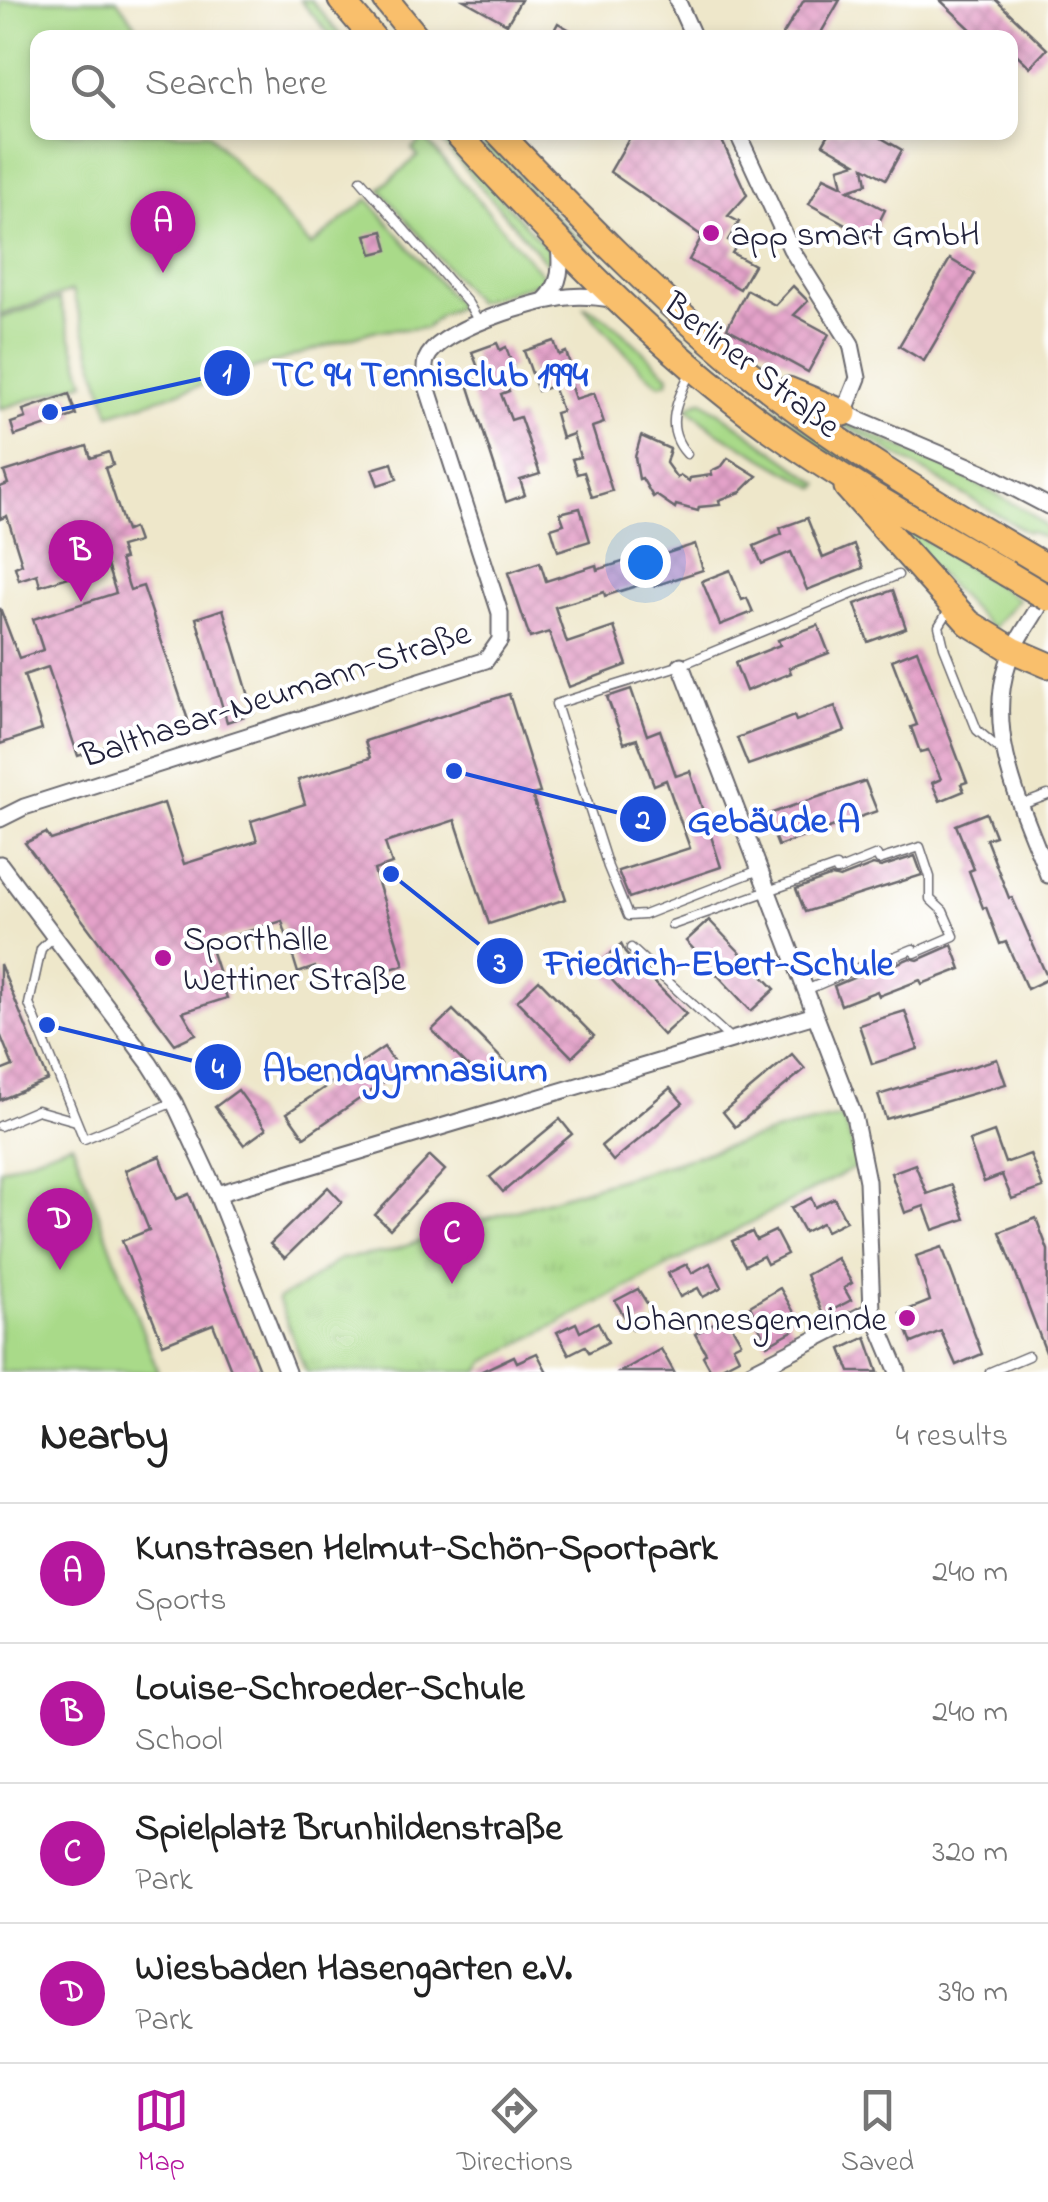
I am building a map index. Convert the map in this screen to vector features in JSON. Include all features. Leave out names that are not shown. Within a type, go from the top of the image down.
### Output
[{"type":"main road","points":[[341,0],[366,30]]},
{"type":"main road","points":[[386,0],[410,30]]},
{"type":"main road","name":"Berliner Straße","points":[[463,140],[558,244],[616,300],[770,428],[830,468],[1012,562],[1048,568]]},
{"type":"main road","name":"Berliner Straße","points":[[506,140],[644,282],[746,371],[1012,562],[1043,603]]},
{"type":"main road","points":[[746,371],[844,413]]},
{"type":"main road","points":[[830,468],[952,607],[984,634],[1048,666]]},
{"type":"street","points":[[677,0],[690,30]]},
{"type":"street","points":[[741,140],[791,249],[851,344],[858,378],[844,413],[983,472],[1048,506]]},
{"type":"street","points":[[545,301],[558,285],[558,244]]},
{"type":"street","name":"Balthasar-Neumann-Straße","points":[[0,819],[24,807],[473,666],[491,655],[502,632],[500,612],[425,373],[426,359],[437,344],[545,301],[584,296],[616,300]]},
{"type":"street","points":[[1043,603],[1013,650],[1003,690],[1005,754],[1048,875]]},
{"type":"street","points":[[681,666],[854,1116],[864,1157],[872,1310],[898,1372]]},
{"type":"street","points":[[0,864],[150,1064],[174,1102],[216,1194],[287,1372]]},
{"type":"street","points":[[216,1194],[815,1015]]},
{"type":"street","points":[[751,1372],[872,1310]]},
{"type":"lane","points":[[361,180],[468,303],[480,324]]},
{"type":"lane","points":[[687,454],[677,444],[672,418],[692,366]]},
{"type":"lane","points":[[760,870],[644,915],[628,916],[618,896],[556,704],[681,666],[898,575]]},
{"type":"lane","points":[[952,607],[939,626],[944,647],[978,730],[1005,754]]},
{"type":"lane","points":[[1021,805],[1048,795]]},
{"type":"lane","points":[[672,924],[836,866],[837,871],[877,855],[879,860],[916,846],[930,877],[930,899],[943,911],[954,936],[915,953],[913,949],[876,964],[874,961],[806,990]]},
{"type":"lane","points":[[54,936],[41,949],[30,1004],[84,1139],[174,1102]]},
{"type":"lane","points":[[631,948],[732,1040]]},
{"type":"lane","points":[[0,1126],[37,1110],[76,1122]]},
{"type":"lane","points":[[990,1372],[1028,1356]]},
{"type":"green space","points":[[0,0],[117,0],[140,30],[30,30],[30,140],[214,140],[311,246],[368,199],[459,306],[426,328],[373,331],[110,414],[72,291],[0,315]]},
{"type":"green space","points":[[300,0],[311,0],[336,30],[326,30]]},
{"type":"green space","points":[[426,140],[547,280],[476,302],[380,189],[418,156],[412,149]]},
{"type":"green space","points":[[440,140],[447,140],[549,251],[551,268]]},
{"type":"green space","points":[[478,140],[487,140],[620,280],[735,379],[806,430],[1022,564],[1018,570],[842,462],[757,403],[676,338],[571,238]]},
{"type":"green space","points":[[59,299],[85,382],[0,409],[0,318]]},
{"type":"green space","points":[[584,307],[603,316],[626,336],[669,375],[668,382],[660,384],[642,370]]},
{"type":"green space","points":[[702,400],[820,484],[817,488],[714,430],[687,407]]},
{"type":"green space","points":[[844,422],[953,471],[1030,513],[1045,526],[1048,540],[1027,532],[842,425]]},
{"type":"green space","points":[[869,503],[1018,599],[992,629]]},
{"type":"green space","points":[[842,1117],[860,1165],[485,1362],[479,1372],[306,1372],[278,1299],[340,1259],[388,1252],[785,1129]]},
{"type":"green space","points":[[72,1143],[158,1372],[0,1372],[0,1169]]},
{"type":"building","points":[[464,0],[521,0],[507,24]]},
{"type":"building","points":[[804,0],[840,0],[823,30],[786,30]]},
{"type":"building","points":[[940,0],[996,0],[1047,49],[1030,67],[1018,56],[1018,30],[972,30]]},
{"type":"building","points":[[628,140],[722,140],[747,195],[728,216],[739,222],[728,240],[737,245],[732,253],[754,265],[740,289],[689,260],[702,236],[610,172]]},
{"type":"building","points":[[825,140],[885,140],[902,150],[886,179],[864,167],[867,184],[848,190],[885,210],[871,238],[809,204],[824,177],[843,186],[839,168],[856,163],[823,144]]},
{"type":"building","points":[[383,231],[388,250],[372,254],[366,235]]},
{"type":"building","points":[[950,259],[975,274],[924,361],[899,346]]},
{"type":"building","points":[[793,286],[808,301],[794,315],[829,334],[808,372],[727,328],[747,290],[775,305]]},
{"type":"building","points":[[554,341],[559,355],[566,352],[570,364],[564,366],[575,399],[594,393],[604,423],[592,427],[612,491],[592,497],[584,472],[577,474],[572,459],[580,457],[573,434],[562,438],[555,413],[562,411],[553,386],[538,391],[524,351]]},
{"type":"building","points":[[497,343],[500,350],[506,347],[513,367],[501,371],[509,391],[501,394],[511,420],[520,417],[540,474],[520,480],[525,495],[506,502],[468,384],[482,378],[472,352]]},
{"type":"building","points":[[69,394],[76,415],[15,436],[11,423],[26,418],[23,410]]},
{"type":"building","points":[[641,436],[670,449],[666,463],[677,478],[680,475],[689,481],[712,475],[711,471],[728,458],[757,476],[741,492],[719,500],[720,505],[699,507],[698,511],[676,505],[675,508],[656,495],[653,497],[639,479],[635,457]]},
{"type":"building","points":[[87,446],[91,458],[109,452],[113,465],[105,468],[126,531],[133,528],[138,542],[120,547],[124,559],[120,560],[130,590],[143,586],[188,720],[78,756],[48,667],[24,675],[42,730],[0,744],[0,608],[19,658],[43,650],[33,619],[116,593],[107,565],[40,586],[37,574],[19,580],[15,567],[22,564],[7,516],[0,519],[0,487],[8,484],[4,472]]},
{"type":"building","points":[[392,463],[397,479],[378,485],[372,469]]},
{"type":"building","points":[[580,508],[590,541],[558,551],[551,528],[564,524],[560,513]]},
{"type":"building","points":[[807,518],[823,558],[854,545],[863,568],[807,590],[791,552],[762,564],[754,546],[782,534],[780,528]]},
{"type":"building","points":[[695,544],[703,570],[654,586],[652,581],[555,607],[567,643],[614,627],[627,665],[569,687],[549,632],[530,638],[508,573],[540,562],[546,581],[596,565],[597,570],[645,555],[647,560]]},
{"type":"building","points":[[730,570],[742,600],[747,598],[753,612],[720,625],[702,581]]},
{"type":"building","points":[[893,590],[906,628],[868,642],[855,604]]},
{"type":"building","points":[[223,609],[254,713],[227,722],[196,618]]},
{"type":"building","points":[[818,625],[829,653],[789,668],[791,673],[746,691],[735,663],[780,645],[778,640]]},
{"type":"building","points":[[917,650],[967,782],[961,784],[964,791],[940,801],[932,783],[941,779],[928,750],[920,752],[911,727],[917,725],[892,660]]},
{"type":"building","points":[[631,689],[647,735],[660,730],[676,776],[690,771],[721,867],[629,898],[618,871],[690,848],[666,780],[654,785],[637,739],[624,743],[607,697]]},
{"type":"building","points":[[509,694],[540,793],[532,795],[566,899],[489,924],[455,820],[385,843],[392,864],[374,870],[404,965],[322,990],[315,967],[298,973],[282,921],[209,943],[227,998],[183,1012],[196,1034],[175,1044],[25,843],[46,833],[51,840],[164,803],[184,864],[257,841],[251,821],[305,804],[298,780],[370,758],[365,741]]},
{"type":"building","points":[[835,706],[845,731],[748,765],[737,738],[794,716],[796,721]]},
{"type":"building","points":[[865,781],[877,811],[778,846],[766,815]]},
{"type":"building","points":[[986,813],[995,836],[986,839],[1048,979],[1027,989],[1006,942],[1000,944],[986,907],[983,908],[969,871],[974,869],[956,825]]},
{"type":"building","points":[[915,856],[922,875],[805,912],[796,889],[832,876],[840,878],[873,865],[881,867]]},
{"type":"building","points":[[709,920],[775,989],[751,1011],[686,941]]},
{"type":"building","points":[[621,944],[626,954],[686,1014],[663,1035],[598,965]]},
{"type":"building","points":[[952,945],[961,969],[922,984],[920,980],[879,996],[877,991],[841,1005],[834,986],[910,958],[918,960]]},
{"type":"building","points":[[0,964],[48,1080],[0,1100],[0,1071],[13,1066],[0,1034]]},
{"type":"building","points":[[539,980],[594,1036],[572,1057],[517,1001]]},
{"type":"building","points":[[453,1010],[506,1063],[485,1084],[432,1030]]},
{"type":"building","points":[[905,1011],[918,1049],[872,1064],[859,1025]]},
{"type":"building","points":[[384,1047],[400,1071],[304,1137],[287,1113]]},
{"type":"building","points":[[792,1054],[805,1069],[735,1127],[723,1112]]},
{"type":"building","points":[[997,1059],[1006,1084],[886,1119],[878,1095]]},
{"type":"building","points":[[670,1088],[683,1103],[613,1161],[601,1146]]},
{"type":"building","points":[[238,1090],[266,1129],[244,1145],[215,1107]]},
{"type":"building","points":[[560,1119],[572,1134],[503,1192],[490,1177]]},
{"type":"building","points":[[994,1132],[1005,1163],[1030,1154],[1043,1188],[1012,1199],[1002,1175],[984,1182],[969,1141]]},
{"type":"building","points":[[160,1156],[177,1199],[189,1194],[260,1372],[232,1372],[213,1324],[163,1344],[122,1241],[149,1230],[125,1170]]},
{"type":"building","points":[[430,1156],[445,1170],[390,1229],[375,1215]]},
{"type":"building","points":[[915,1164],[927,1194],[952,1185],[965,1219],[933,1230],[924,1206],[905,1213],[891,1173]]},
{"type":"building","points":[[328,1187],[342,1202],[285,1258],[270,1244]]},
{"type":"building","points":[[811,1198],[815,1207],[834,1198],[846,1221],[826,1231],[822,1223],[804,1232],[791,1208]]},
{"type":"building","points":[[1036,1218],[1048,1250],[1047,1355],[1000,1232]]},
{"type":"building","points":[[775,1231],[787,1254],[767,1264],[763,1256],[745,1265],[732,1241],[752,1232],[756,1240]]},
{"type":"building","points":[[942,1247],[982,1354],[956,1365],[941,1331],[912,1343],[900,1313],[930,1301],[916,1256]]},
{"type":"building","points":[[837,1258],[852,1283],[844,1288],[851,1300],[823,1315],[806,1275]]},
{"type":"building","points":[[710,1263],[722,1287],[703,1297],[698,1288],[680,1297],[668,1273],[687,1264],[692,1273]]},
{"type":"building","points":[[780,1288],[795,1314],[787,1319],[794,1330],[767,1345],[750,1306]]},
{"type":"building","points":[[638,1289],[650,1308],[651,1320],[632,1329],[615,1301]]},
{"type":"building","points":[[726,1316],[741,1342],[733,1346],[739,1358],[712,1372],[695,1334]]},
{"type":"building","points":[[598,1322],[608,1342],[589,1352],[585,1346],[569,1354],[557,1332],[576,1323],[580,1332]]},
{"type":"building","points":[[866,1337],[878,1372],[850,1372],[841,1349]]},
{"type":"building","points":[[661,1349],[674,1372],[620,1372]]},
{"type":"building","points":[[537,1353],[547,1372],[480,1372],[514,1356],[517,1362]]},
{"type":"place","name":"app smart GmbH","points":[[711,233]]},
{"type":"place","name":"Kunstrasen Helmut-Schön-Sportpark","points":[[163,273]]},
{"type":"place","name":"TC 94 Tennisclub 1994","points":[[50,412]]},
{"type":"place","name":"Louise-Schroeder-Schule","points":[[81,602]]},
{"type":"place","name":"Gebäude A","points":[[454,771]]},
{"type":"place","name":"Friedrich-Ebert-Schule","points":[[391,874]]},
{"type":"place","name":"Sporthalle Wettiner Straße","points":[[163,958]]},
{"type":"place","name":"Abendgymnasium","points":[[47,1025]]},
{"type":"place","name":"Wiesbaden Hasengarten e.V.","points":[[60,1270]]},
{"type":"place","name":"Spielplatz Brunhildenstraße","points":[[452,1284]]},
{"type":"place","name":"Johannesgemeinde","points":[[907,1318]]}]
